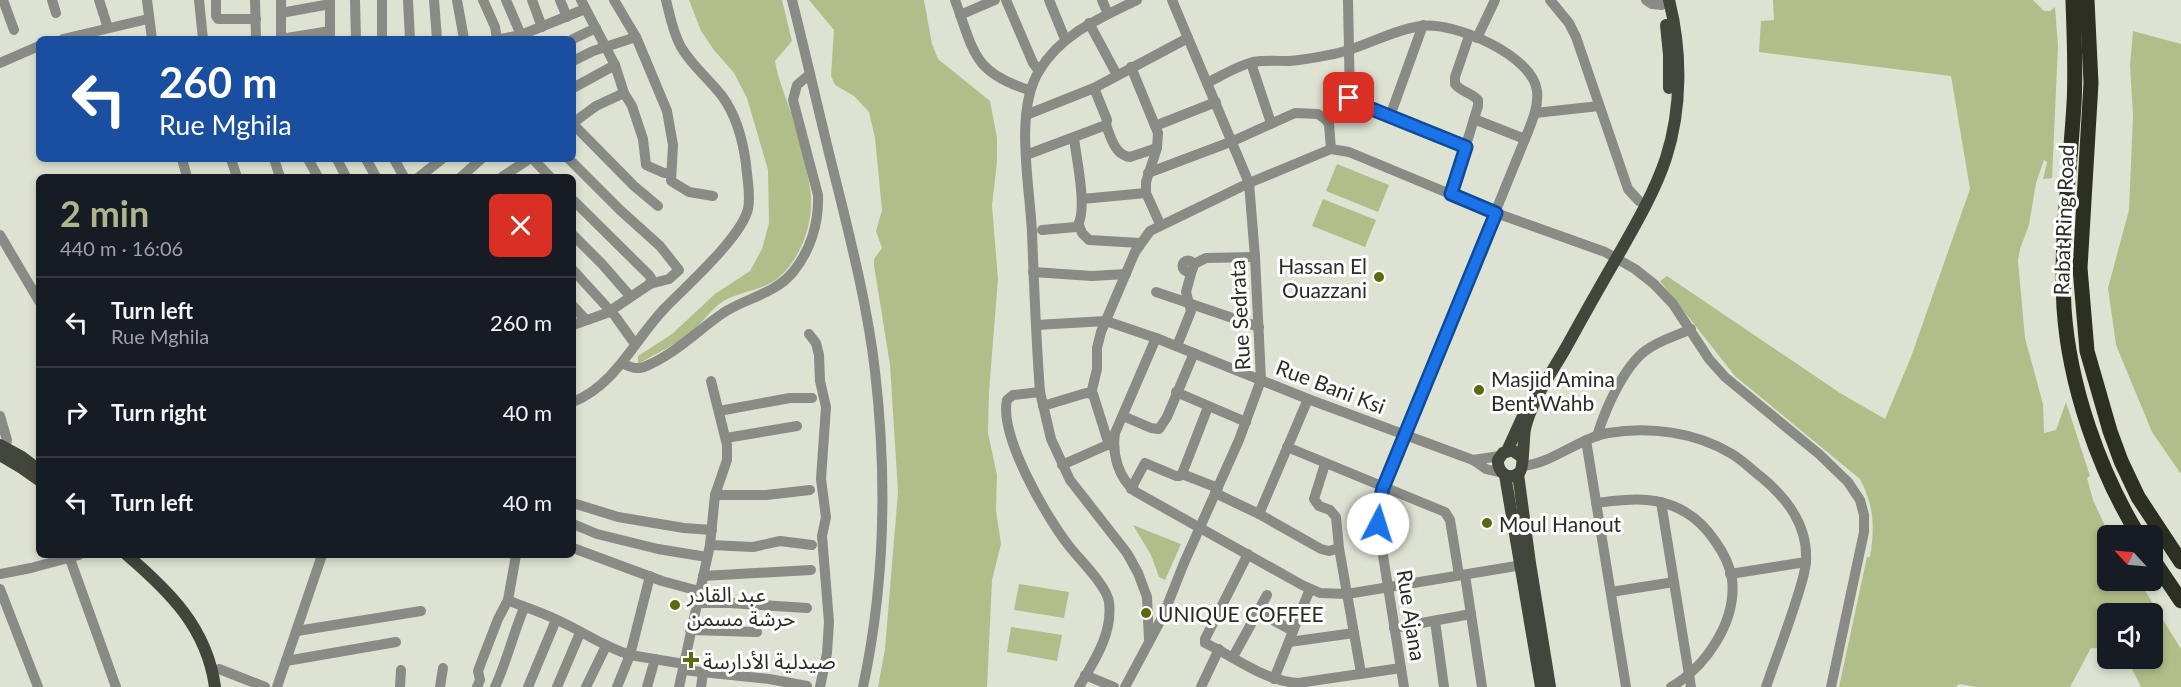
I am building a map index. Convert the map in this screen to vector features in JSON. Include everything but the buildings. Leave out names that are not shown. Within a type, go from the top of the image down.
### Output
[{"type":"highway","name":"Rabat Ring Road","points":[[2073,0],[2074,103],[2063,267],[2065,311],[2077,384],[2093,435],[2104,468],[2133,525]]},
{"type":"highway","name":"Rabat Ring Road","points":[[2087,0],[2091,83],[2080,268],[2087,351],[2121,461],[2138,497],[2181,562]]},
{"type":"highway","points":[[2163,574],[2181,601]]},
{"type":"main road","points":[[1518,468],[1532,411],[1640,201],[1661,148],[1669,94],[1669,55],[1664,2]]},
{"type":"main road","points":[[1518,468],[1498,465],[1538,385],[1656,183],[1671,140],[1676,103],[1677,42],[1664,2]]},
{"type":"main road","points":[[2,451],[36,468]]},
{"type":"main road","points":[[2,451],[36,478]]},
{"type":"main road","points":[[1504,453],[1516,451],[1526,564],[1541,687]]},
{"type":"main road","points":[[131,558],[159,582],[178,604],[219,669],[223,687]]},
{"type":"main road","points":[[140,558],[182,597],[198,619],[211,655],[215,687]]},
{"type":"main road","points":[[1526,564],[1550,687]]},
{"type":"street","points":[[3,0],[14,30]]},
{"type":"street","points":[[52,0],[57,13]]},
{"type":"street","points":[[99,0],[108,28]]},
{"type":"street","points":[[147,0],[151,36]]},
{"type":"street","points":[[199,0],[203,36]]},
{"type":"street","points":[[216,0],[218,19],[256,19]]},
{"type":"street","points":[[255,0],[256,36]]},
{"type":"street","points":[[281,0],[281,36]]},
{"type":"street","points":[[355,0],[356,36]]},
{"type":"street","points":[[382,0],[382,36]]},
{"type":"street","points":[[408,0],[410,36]]},
{"type":"street","points":[[434,0],[437,36]]},
{"type":"street","points":[[457,0],[463,36]]},
{"type":"street","points":[[483,0],[498,36]]},
{"type":"street","points":[[506,0],[521,35]]},
{"type":"street","points":[[532,0],[542,27]]},
{"type":"street","points":[[560,0],[567,17]]},
{"type":"street","points":[[614,0],[636,37],[645,64],[661,95],[671,126],[674,145],[670,180],[675,186],[689,192],[713,196]]},
{"type":"street","points":[[576,400],[597,389],[611,377],[660,314],[732,238],[748,208],[749,196],[744,149],[736,123],[722,96],[681,48],[673,29],[666,0]]},
{"type":"street","points":[[792,0],[858,273],[870,338],[878,406],[882,477],[879,572],[875,619],[863,687]]},
{"type":"street","points":[[955,0],[977,57],[984,68],[1007,83],[1029,90]]},
{"type":"street","points":[[960,15],[995,0]]},
{"type":"street","points":[[1006,0],[1033,63],[1039,71]]},
{"type":"street","points":[[1049,0],[1065,39]]},
{"type":"street","points":[[1102,0],[1108,14]]},
{"type":"street","points":[[1137,0],[1089,23],[1065,39],[1051,54],[1029,90],[1026,115],[1026,155],[1040,392],[1051,439],[1062,465],[1078,492],[1127,553],[1138,573],[1147,597],[1149,642]]},
{"type":"street","name":"Rue Sedrata","points":[[1125,687],[1163,616],[1246,422],[1261,380],[1249,183],[1172,0]]},
{"type":"street","points":[[1348,0],[1349,98],[1466,147]]},
{"type":"street","points":[[1451,194],[1478,100],[1474,95],[1458,88],[1455,84],[1455,77],[1473,37],[1495,0]]},
{"type":"street","points":[[1646,0],[1652,4],[1664,2]]},
{"type":"street","points":[[1552,1],[1573,30],[1628,189],[1640,201]]},
{"type":"street","points":[[281,13],[330,2],[330,35]]},
{"type":"street","points":[[516,36],[567,17],[583,4],[615,65],[624,93],[638,123],[643,139],[646,165],[664,173],[671,173]]},
{"type":"street","points":[[75,36],[148,19]]},
{"type":"street","points":[[1089,23],[1117,75]]},
{"type":"street","points":[[1390,116],[1423,25]]},
{"type":"street","points":[[1207,83],[1251,63],[1306,60],[1350,51],[1377,39],[1423,25],[1446,27],[1508,52],[1531,74],[1537,90],[1535,113],[1599,106]]},
{"type":"street","points":[[576,38],[596,28]]},
{"type":"street","points":[[576,60],[636,37]]},
{"type":"street","points":[[1026,115],[1094,88],[1188,38]]},
{"type":"street","points":[[0,63],[36,47]]},
{"type":"street","points":[[1251,63],[1271,123]]},
{"type":"street","points":[[576,86],[615,65]]},
{"type":"street","points":[[1131,67],[1159,137],[1148,173],[1146,193],[1160,224]]},
{"type":"street","points":[[622,363],[632,368],[643,368],[674,350],[720,315],[774,289],[798,266],[813,234],[818,205],[818,195],[793,100],[797,85],[810,74]]},
{"type":"street","points":[[1094,88],[1117,150],[1125,157],[1157,148]]},
{"type":"street","points":[[576,121],[596,106],[624,93]]},
{"type":"street","points":[[1155,126],[1216,102]]},
{"type":"street","points":[[1148,173],[1233,141],[1295,113],[1318,114],[1329,124],[1331,149]]},
{"type":"street","name":"Rue Ajana","points":[[1404,687],[1378,524],[1378,509],[1383,488],[1404,435],[1535,113]]},
{"type":"street","points":[[1474,119],[1525,139]]},
{"type":"street","points":[[1026,155],[1106,125]]},
{"type":"street","points":[[576,126],[634,186],[658,206]]},
{"type":"street","points":[[1074,138],[1082,199],[1079,225],[1082,233],[1089,240],[1140,243]]},
{"type":"street","points":[[1091,394],[1097,369],[1098,340],[1140,243],[1150,231],[1160,224],[1249,183],[1331,149],[1349,152],[1496,213],[1613,256],[1654,284],[1673,304],[1709,358],[1725,377],[1820,454],[1848,482],[1860,500],[1864,515],[1864,532],[1831,687]]},
{"type":"street","points":[[422,174],[438,162]]},
{"type":"street","points":[[464,174],[478,162]]},
{"type":"street","points":[[508,174],[526,162]]},
{"type":"street","points":[[534,162],[547,174]]},
{"type":"street","points":[[572,162],[660,246],[679,268],[679,271],[669,279],[650,284],[610,310],[576,324]]},
{"type":"street","points":[[1082,199],[1146,193]]},
{"type":"street","points":[[576,203],[649,275],[650,284]]},
{"type":"street","points":[[1042,230],[1079,225]]},
{"type":"street","points":[[0,234],[36,297]]},
{"type":"street","points":[[576,238],[630,296]]},
{"type":"street","points":[[1177,346],[1190,314],[1186,292],[1193,267],[1206,258],[1255,256]]},
{"type":"street","points":[[1033,272],[1092,276],[1126,274]]},
{"type":"street","points":[[576,273],[610,310],[635,344]]},
{"type":"street","points":[[1156,292],[1259,327]]},
{"type":"street","points":[[576,309],[586,320]]},
{"type":"street","name":"Rue Bani Ksi","points":[[1036,325],[1106,321],[1156,338],[1308,399],[1473,460],[1486,468],[1518,468]]},
{"type":"street","points":[[1598,436],[1609,405],[1634,363],[1651,347],[1691,329]]},
{"type":"street","points":[[809,334],[816,344],[819,355],[820,381],[826,407],[820,479],[826,517],[822,536],[829,622],[827,653],[820,687]]},
{"type":"street","points":[[1062,465],[1111,444],[1156,338]]},
{"type":"street","points":[[1123,416],[1159,429],[1167,417],[1194,353]]},
{"type":"street","points":[[680,687],[690,630],[710,545],[716,495],[727,460],[726,438],[711,381]]},
{"type":"street","points":[[1040,392],[1009,397],[1006,404],[1010,429],[1041,506],[1109,599],[1108,630],[1078,687]]},
{"type":"street","points":[[1176,392],[1246,422]]},
{"type":"street","points":[[1043,406],[1086,393],[1091,394],[1095,398],[1121,476],[1131,489],[1310,589],[1331,594],[1347,594],[1526,564]]},
{"type":"street","points":[[719,411],[790,398],[812,398]]},
{"type":"street","points":[[1259,514],[1308,399]]},
{"type":"street","points":[[1182,474],[1208,407]]},
{"type":"street","points":[[0,416],[7,440],[2,451]]},
{"type":"street","points":[[726,438],[796,426]]},
{"type":"street","points":[[1518,468],[1598,436],[1639,430],[1664,432],[1700,440],[1732,454],[1777,491],[1792,510],[1805,540],[1806,562],[1791,616],[1766,687]]},
{"type":"street","points":[[1586,440],[1626,687]]},
{"type":"street","points":[[1287,447],[1383,488],[1433,506],[1448,515],[1471,614],[1482,687]]},
{"type":"street","name":"Rue Bani Ksi","points":[[1473,460],[1504,453]]},
{"type":"street","points":[[1131,489],[1145,463],[1176,476],[1182,474],[1216,490],[1321,549],[1329,551],[1340,548]]},
{"type":"street","points":[[1325,464],[1314,498],[1319,506],[1330,510],[1336,518],[1361,673]]},
{"type":"street","points":[[716,495],[774,494],[810,490]]},
{"type":"street","points":[[1596,503],[1638,500],[1661,502],[1689,515],[1705,528],[1719,547],[1730,574],[1731,597],[1722,630],[1710,651],[1689,674],[1671,687]]},
{"type":"street","points":[[1661,502],[1691,687]]},
{"type":"street","points":[[576,504],[618,517],[684,528],[712,530]]},
{"type":"street","points":[[576,525],[597,534],[658,549],[707,557]]},
{"type":"street","points":[[710,545],[753,547],[780,541],[812,545]]},
{"type":"street","points":[[576,549],[699,591]]},
{"type":"street","points":[[1248,554],[1204,640],[1274,679],[1284,682],[1306,684],[1341,681],[1361,673],[1401,668]]},
{"type":"street","points":[[0,574],[70,558]]},
{"type":"street","points":[[74,558],[116,687]]},
{"type":"street","points":[[278,687],[321,558]]},
{"type":"street","points":[[477,687],[480,680],[478,671],[498,619],[508,600],[515,558]]},
{"type":"street","points":[[1730,574],[1806,562]]},
{"type":"street","points":[[703,576],[811,570]]},
{"type":"street","points":[[617,687],[630,655],[650,576]]},
{"type":"street","points":[[1611,592],[1674,582]]},
{"type":"street","points":[[0,589],[38,687]]},
{"type":"street","points":[[1274,679],[1310,589]]},
{"type":"street","points":[[1233,657],[1267,595]]},
{"type":"street","points":[[508,600],[630,655],[655,659],[703,673],[769,679],[807,686]]},
{"type":"street","points":[[696,603],[807,608]]},
{"type":"street","points":[[495,687],[524,608]]},
{"type":"street","points":[[297,631],[421,611]]},
{"type":"street","points":[[1258,612],[1291,637],[1354,633]]},
{"type":"street","points":[[1394,628],[1471,614]]},
{"type":"street","points":[[528,687],[556,620]]},
{"type":"street","points":[[1435,621],[1444,687]]},
{"type":"street","points":[[690,630],[757,632]]},
{"type":"street","points":[[557,687],[580,633]]},
{"type":"street","points":[[286,661],[396,642]]},
{"type":"street","points":[[586,687],[606,646]]},
{"type":"street","points":[[1201,687],[1219,650]]},
{"type":"street","points":[[647,687],[655,659]]},
{"type":"street","points":[[440,687],[443,668]]},
{"type":"street","points":[[219,669],[265,687]]},
{"type":"street","points":[[400,687],[401,670]]},
{"type":"street","points":[[701,687],[703,673]]},
{"type":"street","points":[[1085,675],[1114,687]]},
{"type":"green space","points":[[689,0],[782,0],[792,41],[775,61],[805,161],[810,188],[810,215],[808,229],[797,255],[780,277],[769,284],[722,302],[690,333],[638,364],[638,356],[672,334],[715,294],[750,271],[762,249],[769,223],[768,170],[747,98],[734,73],[701,31]]},
{"type":"green space","points":[[809,0],[924,0],[932,44],[938,59],[990,101],[997,138],[992,205],[998,279],[988,433],[997,475],[996,510],[1001,544],[992,580],[987,687],[878,687],[885,649],[898,492],[890,365],[874,265],[874,259],[882,248],[876,231],[882,210],[875,138],[869,112],[854,96],[835,85],[831,76],[834,30]]},
{"type":"green space","points":[[1773,0],[2033,0],[2044,11],[2050,11],[2055,7],[2058,46],[2052,178],[2043,179],[2047,162],[2044,160],[2036,183],[2029,225],[2018,261],[2025,338],[2043,404],[2044,433],[2056,430],[2066,402],[2090,476],[2087,478],[2093,500],[2104,525],[2097,525],[2097,591],[2145,591],[2153,603],[2097,603],[2097,648],[2091,648],[2070,687],[1977,687],[1959,684],[1956,687],[1839,687],[1867,557],[1870,557],[1872,546],[1871,507],[1865,489],[1860,479],[1735,376],[1660,281],[1667,276],[1840,393],[1885,419],[1911,357],[1970,189],[1951,76],[1759,52],[1761,21],[1774,20]]},
{"type":"green space","points":[[2133,31],[2181,44],[2181,474],[2152,432],[2116,345],[2108,288],[2129,210],[2133,115],[2130,66]]},
{"type":"green space","points":[[1337,164],[1389,185],[1378,212],[1326,191]]},
{"type":"green space","points":[[1323,199],[1376,220],[1365,247],[1312,226]]},
{"type":"green space","points":[[1133,525],[1181,544],[1165,580],[1159,577],[1151,555]]},
{"type":"green space","points":[[1019,584],[1069,592],[1064,618],[1014,610]]},
{"type":"green space","points":[[2163,620],[2181,649],[2181,687],[2141,687],[2132,669],[2163,669]]},
{"type":"green space","points":[[1011,627],[1062,635],[1057,661],[1007,652]]},
{"type":"place","name":"Hassan El Ouazzani","points":[[1379,277]]},
{"type":"place","name":"Masjid Amina Bent Wahb","points":[[1479,390]]},
{"type":"place","name":"Moul Hanout","points":[[1487,523]]},
{"type":"place","name":"عبد القادر حرشة مسمن","points":[[675,605]]},
{"type":"place","name":"UNIQUE COFFEE","points":[[1146,613]]},
{"type":"place","name":"صيدلية الأدارسة","points":[[691,660]]},
{"type":"route","points":[[1349,98],[1466,147],[1451,194],[1496,213],[1383,488],[1378,509],[1378,524]]}]
